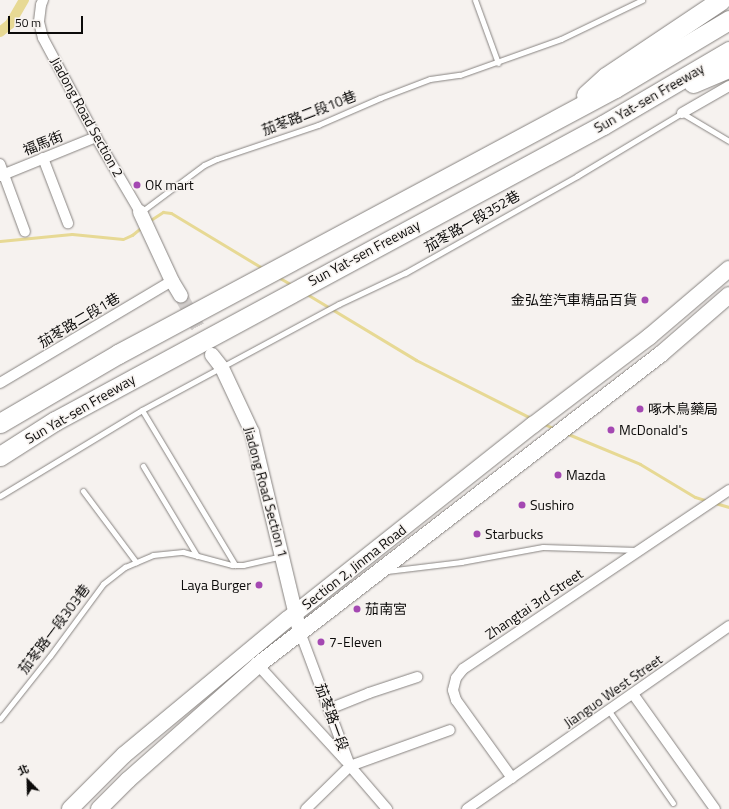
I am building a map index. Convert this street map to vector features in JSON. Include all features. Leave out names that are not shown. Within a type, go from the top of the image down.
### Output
[{"type":"highway","points":[[562,117],[606,78],[721,0]]},
{"type":"highway","name":"Sun Yat-sen Freeway","points":[[0,424],[118,354],[615,88],[729,20]]},
{"type":"highway","name":"Sun Yat-sen Freeway","points":[[0,456],[55,421],[638,106],[729,51]]},
{"type":"highway","points":[[638,106],[729,68]]},
{"type":"main road","name":"Section 2, Jinma Road","points":[[70,809],[124,755],[295,614],[538,421],[649,337],[727,273]]},
{"type":"main road","name":"Section 2, Jinma Road","points":[[99,809],[128,780],[258,666],[376,573],[661,354],[729,296]]},
{"type":"street","name":"Jiadong Road Section 2","points":[[43,0],[40,5],[40,22],[43,38],[96,137],[144,220],[172,281],[181,296]]},
{"type":"street","points":[[682,113],[729,86]]},
{"type":"street","name":"福馬街","points":[[2,175],[96,137]]},
{"type":"street","points":[[43,158],[68,223]]},
{"type":"street","points":[[0,164],[2,175],[25,232]]},
{"type":"street","points":[[727,273],[729,296]]},
{"type":"street","name":"茄苳路二段1巷","points":[[0,383],[172,281]]},
{"type":"street","name":"Jiadong Road Section 1","points":[[212,355],[222,368],[252,432],[265,489],[283,556],[295,614]]},
{"type":"street","name":"Zhangtai 3rd Street","points":[[512,778],[456,700],[453,690],[456,678],[463,669],[729,490]]},
{"type":"street","name":"茄苳路一段","points":[[295,614],[300,632],[350,766],[386,808]]},
{"type":"street","name":"Jianguo West Street","points":[[467,809],[729,626]]},
{"type":"street","points":[[258,666],[350,766]]},
{"type":"street","points":[[329,709],[369,693],[417,677]]},
{"type":"street","points":[[633,694],[715,809]]},
{"type":"street","points":[[306,809],[350,766],[450,730]]},
{"type":"lane","points":[[475,0],[498,63]]},
{"type":"lane","name":"茄苳路二段10巷","points":[[144,220],[204,165],[217,158],[318,125],[380,98],[430,79],[460,75],[498,63],[561,39],[642,0]]},
{"type":"lane","points":[[682,113],[729,141]]},
{"type":"lane","name":"茄苳路一段352巷","points":[[0,496],[142,410],[339,304],[405,273],[577,176],[682,113]]},
{"type":"lane","points":[[142,410],[235,565]]},
{"type":"lane","points":[[143,466],[197,556]]},
{"type":"lane","points":[[83,491],[136,562]]},
{"type":"lane","points":[[376,573],[461,562],[543,547],[639,550]]},
{"type":"lane","name":"茄苳路一段303巷","points":[[0,719],[50,656],[103,584],[126,567],[153,555],[183,552],[235,565],[243,565],[283,556]]},
{"type":"lane","points":[[609,710],[673,803]]},
{"type":"waterway","points":[[0,32],[10,24],[24,0]]},
{"type":"waterway","points":[[149,221],[163,212],[171,213],[264,269]]},
{"type":"waterway","points":[[0,241],[72,234],[123,239],[132,235],[143,226]]},
{"type":"waterway","points":[[278,277],[292,285]]},
{"type":"waterway","points":[[305,293],[416,360],[533,419]]},
{"type":"waterway","points":[[544,424],[555,429]]},
{"type":"waterway","points":[[568,434],[640,464],[695,497],[708,501]]},
{"type":"waterway","points":[[715,503],[729,507]]},
{"type":"tunnel","points":[[181,296],[209,348]]},
{"type":"place","name":"OK mart","points":[[137,185]]},
{"type":"place","name":"金弘笙汽車精品百貨","points":[[645,300]]},
{"type":"place","name":"啄木鳥藥局","points":[[640,409]]},
{"type":"place","name":"McDonald's","points":[[611,430]]},
{"type":"place","name":"Mazda","points":[[558,475]]},
{"type":"place","name":"Sushiro","points":[[522,505]]},
{"type":"place","name":"Starbucks","points":[[477,534]]},
{"type":"place","name":"Laya Burger","points":[[259,585]]},
{"type":"place","name":"茄南宮","points":[[357,609]]},
{"type":"place","name":"7-Eleven","points":[[321,642]]}]
